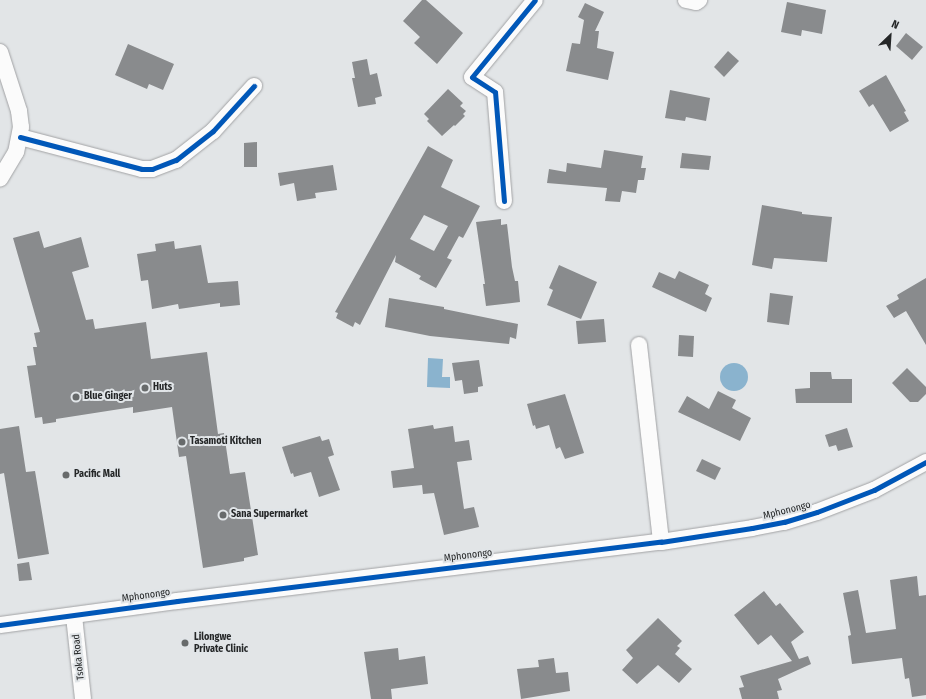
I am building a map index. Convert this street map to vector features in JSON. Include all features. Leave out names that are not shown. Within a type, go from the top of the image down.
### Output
[{"type":"street","points":[[504,202],[495,92],[472,77],[535,0]]},
{"type":"street","points":[[686,0],[696,2],[699,0]]},
{"type":"street","points":[[0,52],[20,111],[20,136],[16,152],[0,178]]},
{"type":"street","points":[[20,136],[142,169],[152,169],[176,160],[213,131],[254,86]]},
{"type":"street","points":[[639,345],[661,542]]},
{"type":"street","name":"Mphonongo","points":[[0,625],[661,542],[739,530],[791,520],[817,512],[923,469]]},
{"type":"street","name":"Tsoka Road","points":[[74,616],[83,699]]},
{"type":"water","points":[[428,358],[443,359],[442,377],[450,377],[450,388],[427,387]]},
{"type":"water","points":[[734,363],[740,364],[744,367],[747,371],[747,383],[744,387],[740,390],[734,391],[728,390],[724,387],[721,383],[720,377],[721,371],[724,367],[728,364]]},
{"type":"building","points":[[422,0],[426,0],[463,33],[437,64],[414,43],[420,37],[403,21]]},
{"type":"building","points":[[787,2],[826,10],[822,34],[802,30],[801,36],[781,32]]},
{"type":"building","points":[[585,3],[604,12],[595,31],[599,31],[597,48],[614,52],[608,80],[566,71],[572,43],[580,44],[584,20],[578,17]]},
{"type":"building","points":[[906,33],[923,47],[912,60],[896,46]]},
{"type":"building","points":[[128,44],[174,64],[163,90],[149,84],[147,89],[115,75]]},
{"type":"building","points":[[728,51],[739,61],[724,77],[714,67]]},
{"type":"building","points":[[367,59],[370,75],[377,73],[382,96],[375,98],[376,104],[358,107],[352,78],[355,78],[352,62]]},
{"type":"building","points":[[886,75],[906,111],[904,112],[909,121],[890,132],[873,104],[869,107],[859,91]]},
{"type":"building","points":[[448,89],[463,103],[460,106],[466,111],[463,114],[465,116],[442,136],[427,121],[429,119],[424,114]]},
{"type":"building","points":[[670,90],[710,98],[706,121],[686,117],[685,121],[665,118]]},
{"type":"building","points":[[257,142],[257,167],[244,167],[244,143]]},
{"type":"building","points":[[428,146],[453,160],[441,187],[480,206],[463,238],[459,236],[447,258],[452,260],[436,288],[419,279],[421,276],[395,262],[396,255],[360,325],[355,322],[353,327],[336,318],[338,313],[335,312]],"holes":[[[424,215],[448,226],[434,251],[410,239]]]},
{"type":"building","points":[[604,150],[643,156],[641,168],[646,168],[644,180],[638,180],[636,193],[622,191],[620,202],[605,201],[607,188],[547,183],[549,169],[566,172],[567,163],[601,168]]},
{"type":"building","points":[[682,153],[711,156],[709,170],[680,168]]},
{"type":"building","points":[[333,165],[337,190],[315,193],[316,198],[297,201],[294,183],[280,186],[278,173]]},
{"type":"building","points":[[762,205],[802,212],[802,214],[832,217],[827,262],[774,258],[772,269],[752,265]]},
{"type":"building","points":[[501,219],[501,225],[507,224],[512,267],[515,281],[518,281],[520,302],[486,306],[483,284],[485,284],[476,222]]},
{"type":"building","points":[[39,231],[44,248],[81,237],[89,267],[72,272],[86,320],[93,319],[95,329],[146,322],[151,359],[207,352],[218,434],[224,433],[230,474],[245,472],[258,555],[244,558],[244,561],[203,568],[186,456],[179,457],[172,407],[133,413],[133,407],[56,419],[56,422],[43,424],[42,417],[35,418],[27,366],[36,365],[33,347],[37,347],[34,333],[40,332],[13,238]]},
{"type":"building","points":[[174,241],[175,249],[201,245],[208,283],[238,281],[240,305],[220,307],[220,303],[179,309],[178,304],[152,309],[148,280],[141,281],[137,254],[156,251],[155,244]]},
{"type":"building","points":[[559,265],[597,282],[581,319],[547,305],[553,290],[549,288]]},
{"type":"building","points":[[679,271],[709,285],[705,294],[712,298],[706,312],[652,287],[659,272],[675,279]]},
{"type":"building","points":[[926,278],[926,345],[906,311],[894,318],[886,306],[899,299],[897,295]]},
{"type":"building","points":[[770,293],[793,296],[789,325],[767,322]]},
{"type":"building","points":[[389,298],[444,307],[444,309],[518,324],[516,339],[510,337],[509,344],[430,336],[385,327]]},
{"type":"building","points":[[604,319],[606,342],[578,344],[576,321]]},
{"type":"building","points":[[679,335],[694,336],[693,357],[678,356]]},
{"type":"building","points":[[479,360],[483,386],[478,387],[478,392],[464,394],[462,380],[455,381],[452,363]]},
{"type":"building","points":[[907,368],[926,387],[926,394],[918,402],[910,402],[892,383]]},
{"type":"building","points":[[810,372],[831,372],[832,379],[852,379],[852,403],[796,403],[795,389],[810,388]]},
{"type":"building","points":[[718,391],[736,400],[732,408],[751,418],[740,441],[678,412],[687,396],[709,409]]},
{"type":"building","points":[[565,394],[584,453],[565,459],[560,447],[556,449],[549,425],[536,429],[535,425],[533,426],[527,404]]},
{"type":"building","points":[[433,425],[434,429],[453,426],[455,442],[469,440],[472,460],[457,462],[464,509],[474,507],[479,527],[444,535],[434,493],[423,494],[422,485],[393,488],[391,471],[414,468],[408,429]]},
{"type":"building","points":[[19,426],[26,472],[35,471],[49,554],[18,559],[4,473],[0,474],[0,429]]},
{"type":"building","points":[[847,428],[853,447],[838,451],[836,445],[829,447],[825,435]]},
{"type":"building","points":[[320,436],[322,441],[329,439],[334,455],[328,457],[340,490],[319,497],[311,472],[294,477],[293,473],[291,474],[282,447]]},
{"type":"building","points":[[702,459],[721,468],[715,480],[696,471]]},
{"type":"building","points":[[29,562],[32,580],[19,581],[17,564]]},
{"type":"building","points":[[917,576],[919,596],[926,595],[926,695],[912,697],[909,678],[905,679],[902,658],[852,664],[848,636],[851,635],[843,593],[858,590],[866,633],[896,629],[890,580]]},
{"type":"building","points":[[764,591],[776,606],[780,603],[804,632],[791,642],[799,659],[808,656],[811,664],[778,679],[782,690],[777,691],[779,699],[742,699],[739,688],[744,687],[740,676],[792,661],[771,635],[758,645],[734,615]]},
{"type":"building","points":[[658,618],[682,641],[677,646],[680,648],[675,654],[692,669],[679,683],[658,665],[637,684],[622,670],[633,658],[626,650]]},
{"type":"building","points":[[398,648],[399,660],[425,656],[428,684],[391,689],[392,699],[371,699],[364,652]]},
{"type":"building","points":[[554,658],[556,673],[568,672],[570,691],[521,699],[517,669],[539,667],[538,660]]},
{"type":"cycle path","points":[[504,201],[495,92],[472,77],[535,0]]},
{"type":"cycle path","points":[[20,137],[142,169],[152,169],[176,160],[213,131],[254,86]]},
{"type":"cycle path","points":[[0,625],[177,601],[661,542],[752,528],[784,522],[817,512],[874,490],[926,462]]},
{"type":"place","name":"Huts","points":[[145,388]]},
{"type":"place","name":"Blue Ginger","points":[[76,397]]},
{"type":"place","name":"Tasamoti Kitchen","points":[[182,442]]},
{"type":"place","name":"Pacific Mall","points":[[66,475]]},
{"type":"place","name":"Sana Supermarket","points":[[223,515]]},
{"type":"place","name":"Lilongwe Private Clinic","points":[[185,643]]}]
